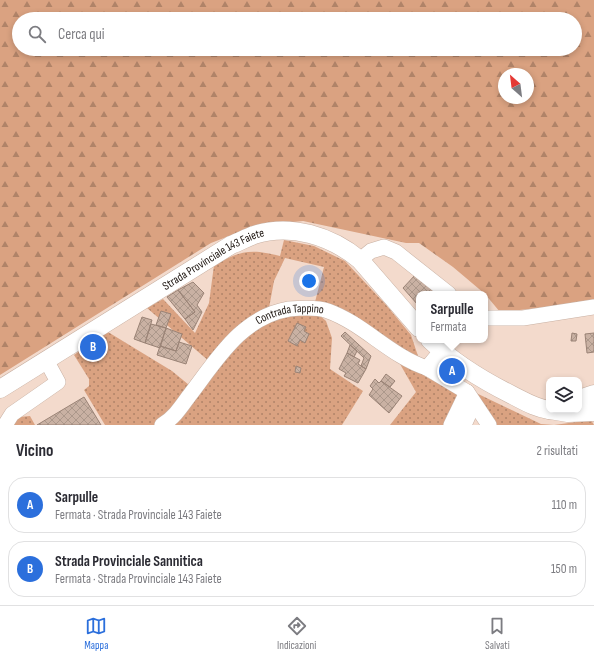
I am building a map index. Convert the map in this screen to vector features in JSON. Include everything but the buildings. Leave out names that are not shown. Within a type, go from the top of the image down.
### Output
[{"type":"main road","name":"Strada Provinciale 143 Faiete","points":[[0,389],[231,245],[254,235],[274,231],[292,231],[310,234],[329,240],[352,253],[360,260],[416,325]]},
{"type":"main road","points":[[436,345],[459,366],[523,401],[546,409]]},
{"type":"main road","points":[[582,397],[594,394]]},
{"type":"main road","points":[[523,401],[546,400]]},
{"type":"main road","points":[[582,412],[594,412]]},
{"type":"street","points":[[360,260],[371,251],[384,247],[396,252],[445,291]]},
{"type":"street","points":[[488,318],[523,318],[594,307]]},
{"type":"street","name":"Contrada Tappino","points":[[162,425],[176,413],[238,334],[255,321],[276,311],[298,308],[327,310],[349,322],[412,363],[427,368],[470,398]]},
{"type":"street","points":[[427,368],[436,345]]},
{"type":"street","points":[[5,425],[12,414],[58,382],[46,360]]},
{"type":"street","points":[[470,398],[489,425]]},
{"type":"street","points":[[451,425],[470,398]]},
{"type":"street","points":[[464,425],[470,398]]},
{"type":"green space","points":[[0,0],[594,0],[594,302],[500,312],[488,298],[488,291],[481,291],[453,267],[419,243],[406,243],[303,221],[255,226],[211,243],[0,375]]},
{"type":"green space","points":[[284,240],[314,246],[345,261],[387,306],[411,335],[419,359],[315,302],[324,267],[285,258],[274,281],[269,308],[317,313],[326,321],[332,338],[330,369],[363,391],[342,425],[105,425],[84,390],[89,386],[89,379],[74,355],[108,332],[172,371],[189,385],[210,362],[147,308],[163,299],[195,333],[209,303],[214,265],[246,252],[261,252],[280,256]]},
{"type":"green space","points":[[400,360],[428,378],[460,394],[446,425],[390,425],[416,392],[400,364]]},
{"type":"green space","points":[[474,392],[541,424],[554,425],[494,425]]},
{"type":"green space","points":[[30,416],[35,425],[11,425],[19,417]]},
{"type":"green space","points":[[591,420],[594,425],[554,425]]},
{"type":"place","name":"Strada Provinciale Sannitica","points":[[93,347]]},
{"type":"place","name":"Sarpulle","points":[[452,371]]}]
